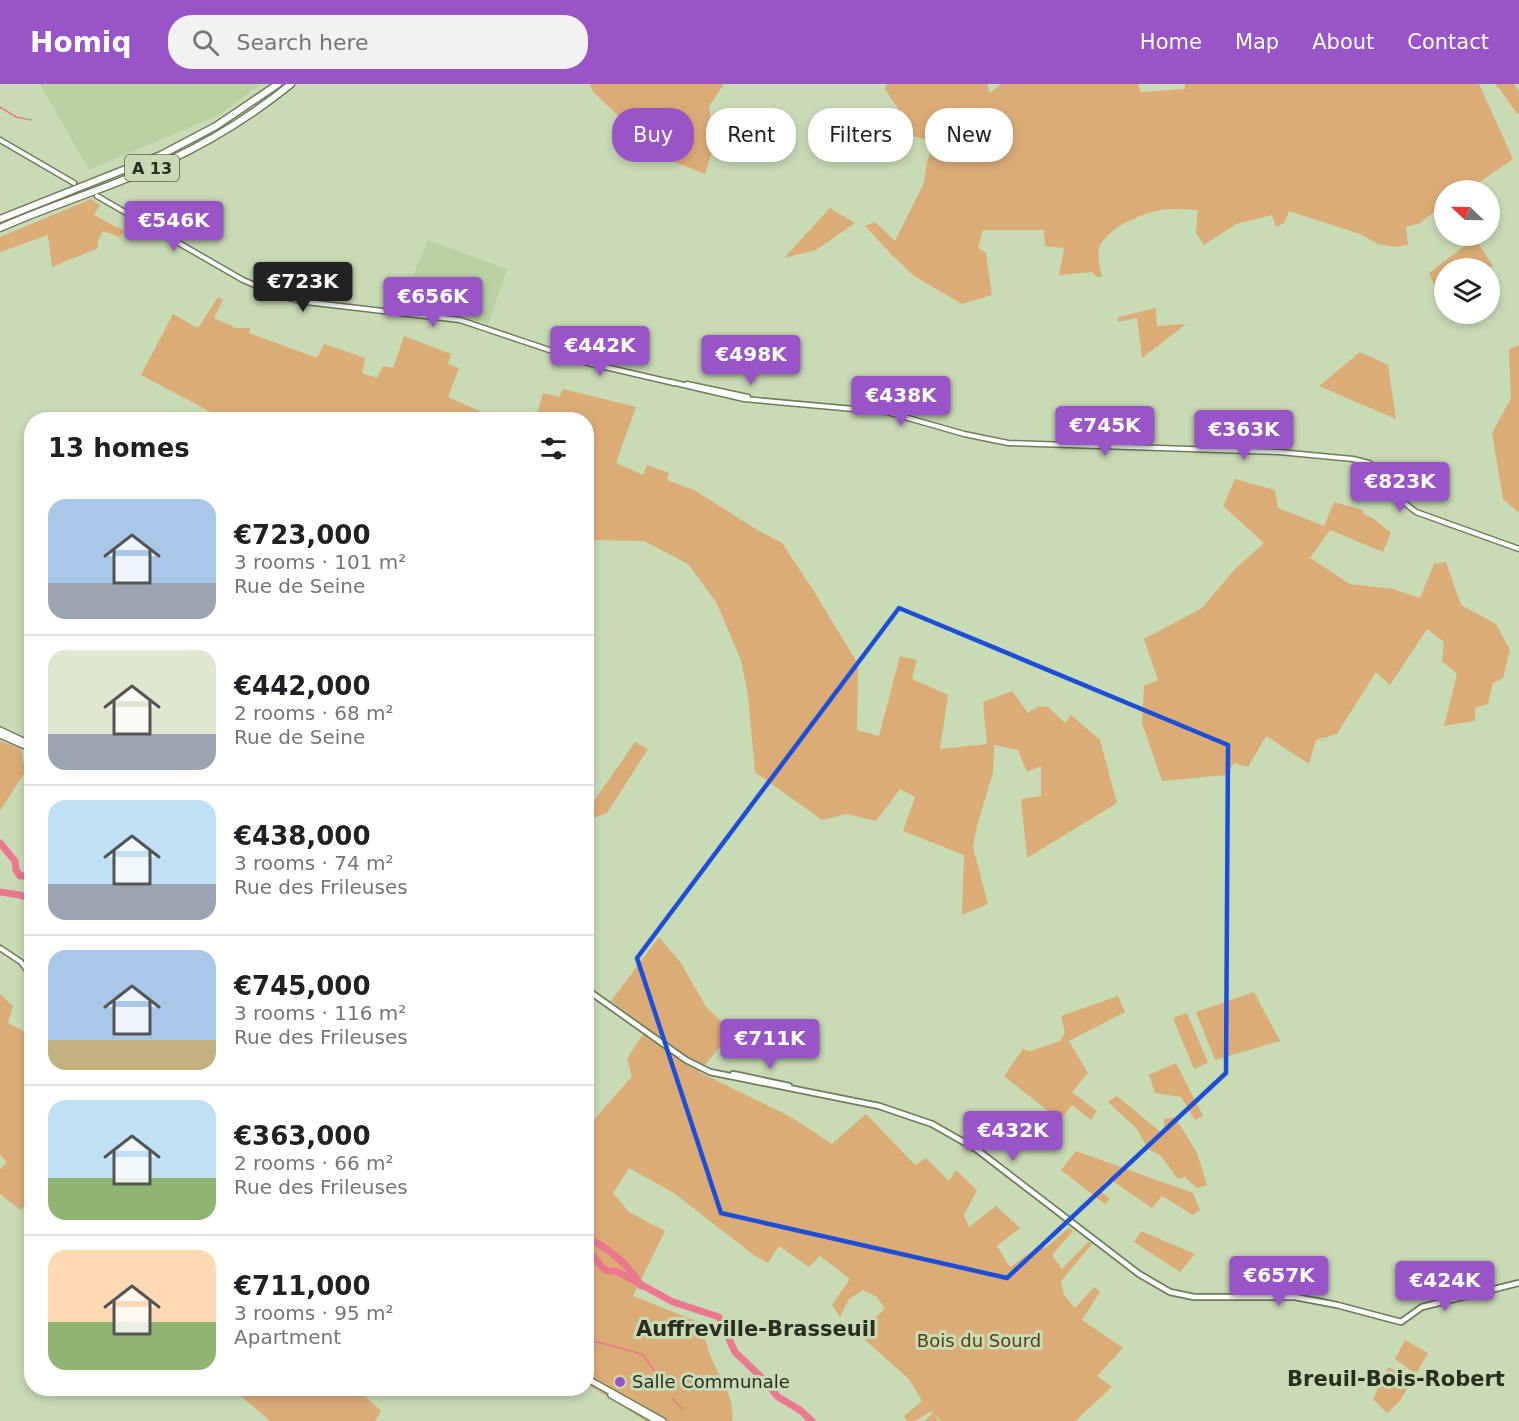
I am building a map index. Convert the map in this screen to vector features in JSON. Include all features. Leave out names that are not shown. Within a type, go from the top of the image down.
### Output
[{"type":"highway","name":"A 13","points":[[0,219],[161,155],[216,126],[261,98],[278,84]]},
{"type":"highway","name":"A 13","points":[[0,228],[135,175],[189,151],[247,117],[291,84]]},
{"type":"main road","points":[[0,730],[24,741]]},
{"type":"main road","points":[[0,735],[24,746]]},
{"type":"main road","points":[[594,995],[686,1060],[700,1067],[879,1106],[913,1116],[963,1140],[1138,1274],[1165,1290],[1194,1297],[1295,1297],[1348,1307],[1397,1322],[1405,1321],[1413,1313],[1430,1304],[1494,1291],[1519,1283]]},
{"type":"main road","points":[[594,1383],[656,1421]]},
{"type":"main road","points":[[597,1385],[663,1421]]},
{"type":"street","points":[[0,140],[74,183]]},
{"type":"street","points":[[97,196],[258,288],[286,298],[460,320],[588,363],[735,397],[887,412],[964,434],[1008,443],[1285,452],[1353,459],[1369,463],[1378,470],[1402,500],[1416,512],[1519,549]]},
{"type":"street","points":[[0,948],[24,966]]},
{"type":"highlighted area","points":[[899,608],[1228,745],[1226,1073],[1007,1278],[721,1213],[637,958]]},
{"type":"shaded area","points":[[40,84],[261,84],[219,115],[89,170]]},
{"type":"shaded area","points":[[428,240],[507,269],[488,324],[460,316],[401,310],[403,299]]},
{"type":"green space","points":[[590,84],[724,84],[709,108],[706,108],[706,162],[709,162],[705,174],[675,162],[694,162],[694,108],[612,108],[612,110],[592,91]]},
{"type":"green space","points":[[887,84],[987,84],[990,93],[1001,84],[1138,84],[1141,92],[1185,89],[1185,84],[1479,84],[1513,159],[1483,180],[1434,180],[1434,212],[1420,223],[1406,227],[1408,245],[1396,247],[1378,244],[1360,234],[1289,211],[1284,223],[1276,227],[1272,215],[1236,224],[1204,245],[1196,233],[1198,210],[1166,209],[1134,218],[1108,235],[1099,249],[1102,277],[1097,277],[1092,272],[1059,275],[1064,248],[1045,246],[1044,230],[983,230],[978,248],[986,253],[992,295],[962,304],[914,276],[865,226],[875,222],[895,241],[924,183],[927,162],[1013,162],[1013,108],[925,108],[925,140],[913,136],[913,108],[898,108],[885,89]]},
{"type":"green space","points":[[1494,84],[1514,84],[1519,92],[1519,113],[1517,114]]},
{"type":"green space","points":[[91,199],[100,205],[94,215],[124,231],[120,237],[103,231],[98,241],[98,248],[52,267],[48,235],[0,252],[0,237]]},
{"type":"green space","points":[[830,208],[855,223],[816,250],[784,258]]},
{"type":"green space","points":[[1464,246],[1480,246],[1488,258],[1449,258]]},
{"type":"green space","points":[[1434,269],[1434,285],[1429,273]]},
{"type":"green space","points":[[218,297],[223,300],[214,318],[236,328],[250,328],[249,333],[317,358],[324,344],[365,358],[362,373],[377,378],[383,366],[393,368],[404,336],[451,354],[448,364],[459,368],[448,397],[482,412],[211,412],[141,375],[173,314],[198,328]]},
{"type":"green space","points":[[1156,308],[1157,326],[1186,324],[1142,358],[1137,318],[1118,322],[1118,317]]},
{"type":"green space","points":[[1519,345],[1519,513],[1503,499],[1492,433],[1511,398],[1509,349]]},
{"type":"green space","points":[[1360,352],[1388,365],[1396,419],[1319,386]]},
{"type":"green space","points":[[563,389],[636,407],[616,463],[643,475],[647,465],[669,473],[667,480],[694,490],[782,543],[858,664],[857,730],[879,736],[900,656],[917,660],[912,679],[948,695],[940,749],[987,744],[983,702],[1012,691],[1028,713],[1038,706],[1048,707],[1065,723],[1071,715],[1100,740],[1117,803],[1027,858],[1021,799],[1041,796],[1041,766],[1027,772],[1018,750],[994,745],[993,773],[973,847],[988,904],[962,915],[964,855],[903,831],[915,797],[900,789],[876,821],[846,814],[822,820],[755,772],[748,695],[741,660],[716,602],[688,564],[644,541],[594,540],[594,412],[537,412],[543,393],[559,397]]},
{"type":"green space","points":[[1235,479],[1275,490],[1278,508],[1324,526],[1334,502],[1363,510],[1362,513],[1374,519],[1391,533],[1383,552],[1330,530],[1310,558],[1350,584],[1393,589],[1420,598],[1434,564],[1446,562],[1461,605],[1496,624],[1510,650],[1503,678],[1493,683],[1488,704],[1475,708],[1475,721],[1444,726],[1457,674],[1442,661],[1444,642],[1427,629],[1390,685],[1376,672],[1337,734],[1316,740],[1309,764],[1266,736],[1248,767],[1234,763],[1226,775],[1162,781],[1142,723],[1144,686],[1158,680],[1144,639],[1202,608],[1235,569],[1264,543],[1223,506]]},
{"type":"green space","points":[[0,741],[21,749],[24,774],[0,811]]},
{"type":"green space","points":[[635,742],[648,749],[607,813],[594,818],[594,801]]},
{"type":"green space","name":"Bois du Sourd","points":[[659,937],[681,963],[706,1007],[732,1032],[699,1072],[791,1117],[832,1144],[866,1114],[915,1165],[926,1158],[949,1181],[956,1170],[977,1190],[964,1215],[969,1227],[996,1206],[1020,1228],[997,1246],[1010,1267],[1039,1246],[1045,1248],[1069,1228],[1073,1231],[1052,1255],[1062,1269],[1088,1242],[1093,1243],[1061,1281],[1064,1295],[1075,1308],[1094,1287],[1100,1292],[1082,1320],[1123,1348],[1097,1376],[1112,1387],[1075,1421],[941,1421],[935,1415],[938,1421],[924,1421],[933,1413],[932,1411],[915,1421],[907,1421],[904,1416],[922,1401],[909,1379],[857,1333],[885,1309],[877,1297],[863,1290],[849,1299],[840,1317],[832,1305],[850,1279],[820,1256],[809,1267],[779,1246],[768,1263],[755,1256],[674,1193],[629,1168],[613,1193],[629,1212],[665,1231],[633,1296],[701,1323],[710,1355],[729,1396],[733,1413],[732,1421],[646,1421],[594,1388],[594,1120],[632,1076],[627,1059],[647,1028],[611,1001]]},
{"type":"green space","points":[[1254,992],[1280,1041],[1215,1060],[1196,1012]]},
{"type":"green space","points":[[0,994],[13,1006],[8,1023],[24,1031],[24,1207],[21,1210],[0,1194],[0,1170],[7,1162],[0,1155]]},
{"type":"green space","points":[[1118,996],[1125,1012],[1069,1041],[1088,1073],[1072,1092],[1097,1111],[1091,1120],[1072,1105],[1060,1120],[1004,1076],[1023,1049],[1030,1051],[1060,1041],[1065,1033],[1061,1016]]},
{"type":"green space","points":[[1187,1013],[1208,1063],[1194,1069],[1173,1018]]},
{"type":"green space","points":[[1176,1063],[1203,1116],[1195,1120],[1181,1097],[1155,1093],[1149,1075]]},
{"type":"green space","points":[[1117,1096],[1164,1135],[1164,1119],[1175,1117],[1197,1153],[1207,1185],[1197,1188],[1185,1177],[1178,1179],[1161,1156],[1148,1149],[1137,1129],[1108,1102]]},
{"type":"green space","points":[[1076,1151],[1193,1193],[1200,1210],[1193,1215],[1162,1196],[1152,1208],[1108,1178],[1099,1190],[1110,1199],[1105,1204],[1061,1170]]},
{"type":"green space","points":[[1141,1231],[1195,1254],[1180,1272],[1134,1242]]},
{"type":"green space","points":[[1405,1340],[1428,1353],[1416,1374],[1395,1359]]},
{"type":"green space","points":[[1388,1367],[1412,1380],[1400,1401],[1387,1413],[1373,1399]]},
{"type":"green space","points":[[241,1396],[365,1396],[381,1411],[375,1421],[270,1421]]},
{"type":"waterway","points":[[0,107],[16,117],[31,120]]},
{"type":"waterway","points":[[0,843],[15,861],[16,870],[20,876],[24,876]]},
{"type":"waterway","points":[[0,892],[24,897]]},
{"type":"waterway","points":[[594,1242],[617,1258],[641,1286]]},
{"type":"waterway","points":[[594,1257],[605,1270],[618,1272],[673,1302],[719,1317],[735,1352],[778,1397],[800,1410],[812,1421]]},
{"type":"waterway","points":[[594,1341],[642,1354],[668,1390]]},
{"type":"waterway","points":[[673,1399],[682,1409]]},
{"type":"tunnel","points":[[74,183],[97,196]]},
{"type":"place","name":"Salle Communale","points":[[620,1382]]},
{"type":"district","name":"Auffreville-Brasseuil","points":[[756,1329]]},
{"type":"district","name":"Breuil-Bois-Robert","points":[[1396,1379]]}]
